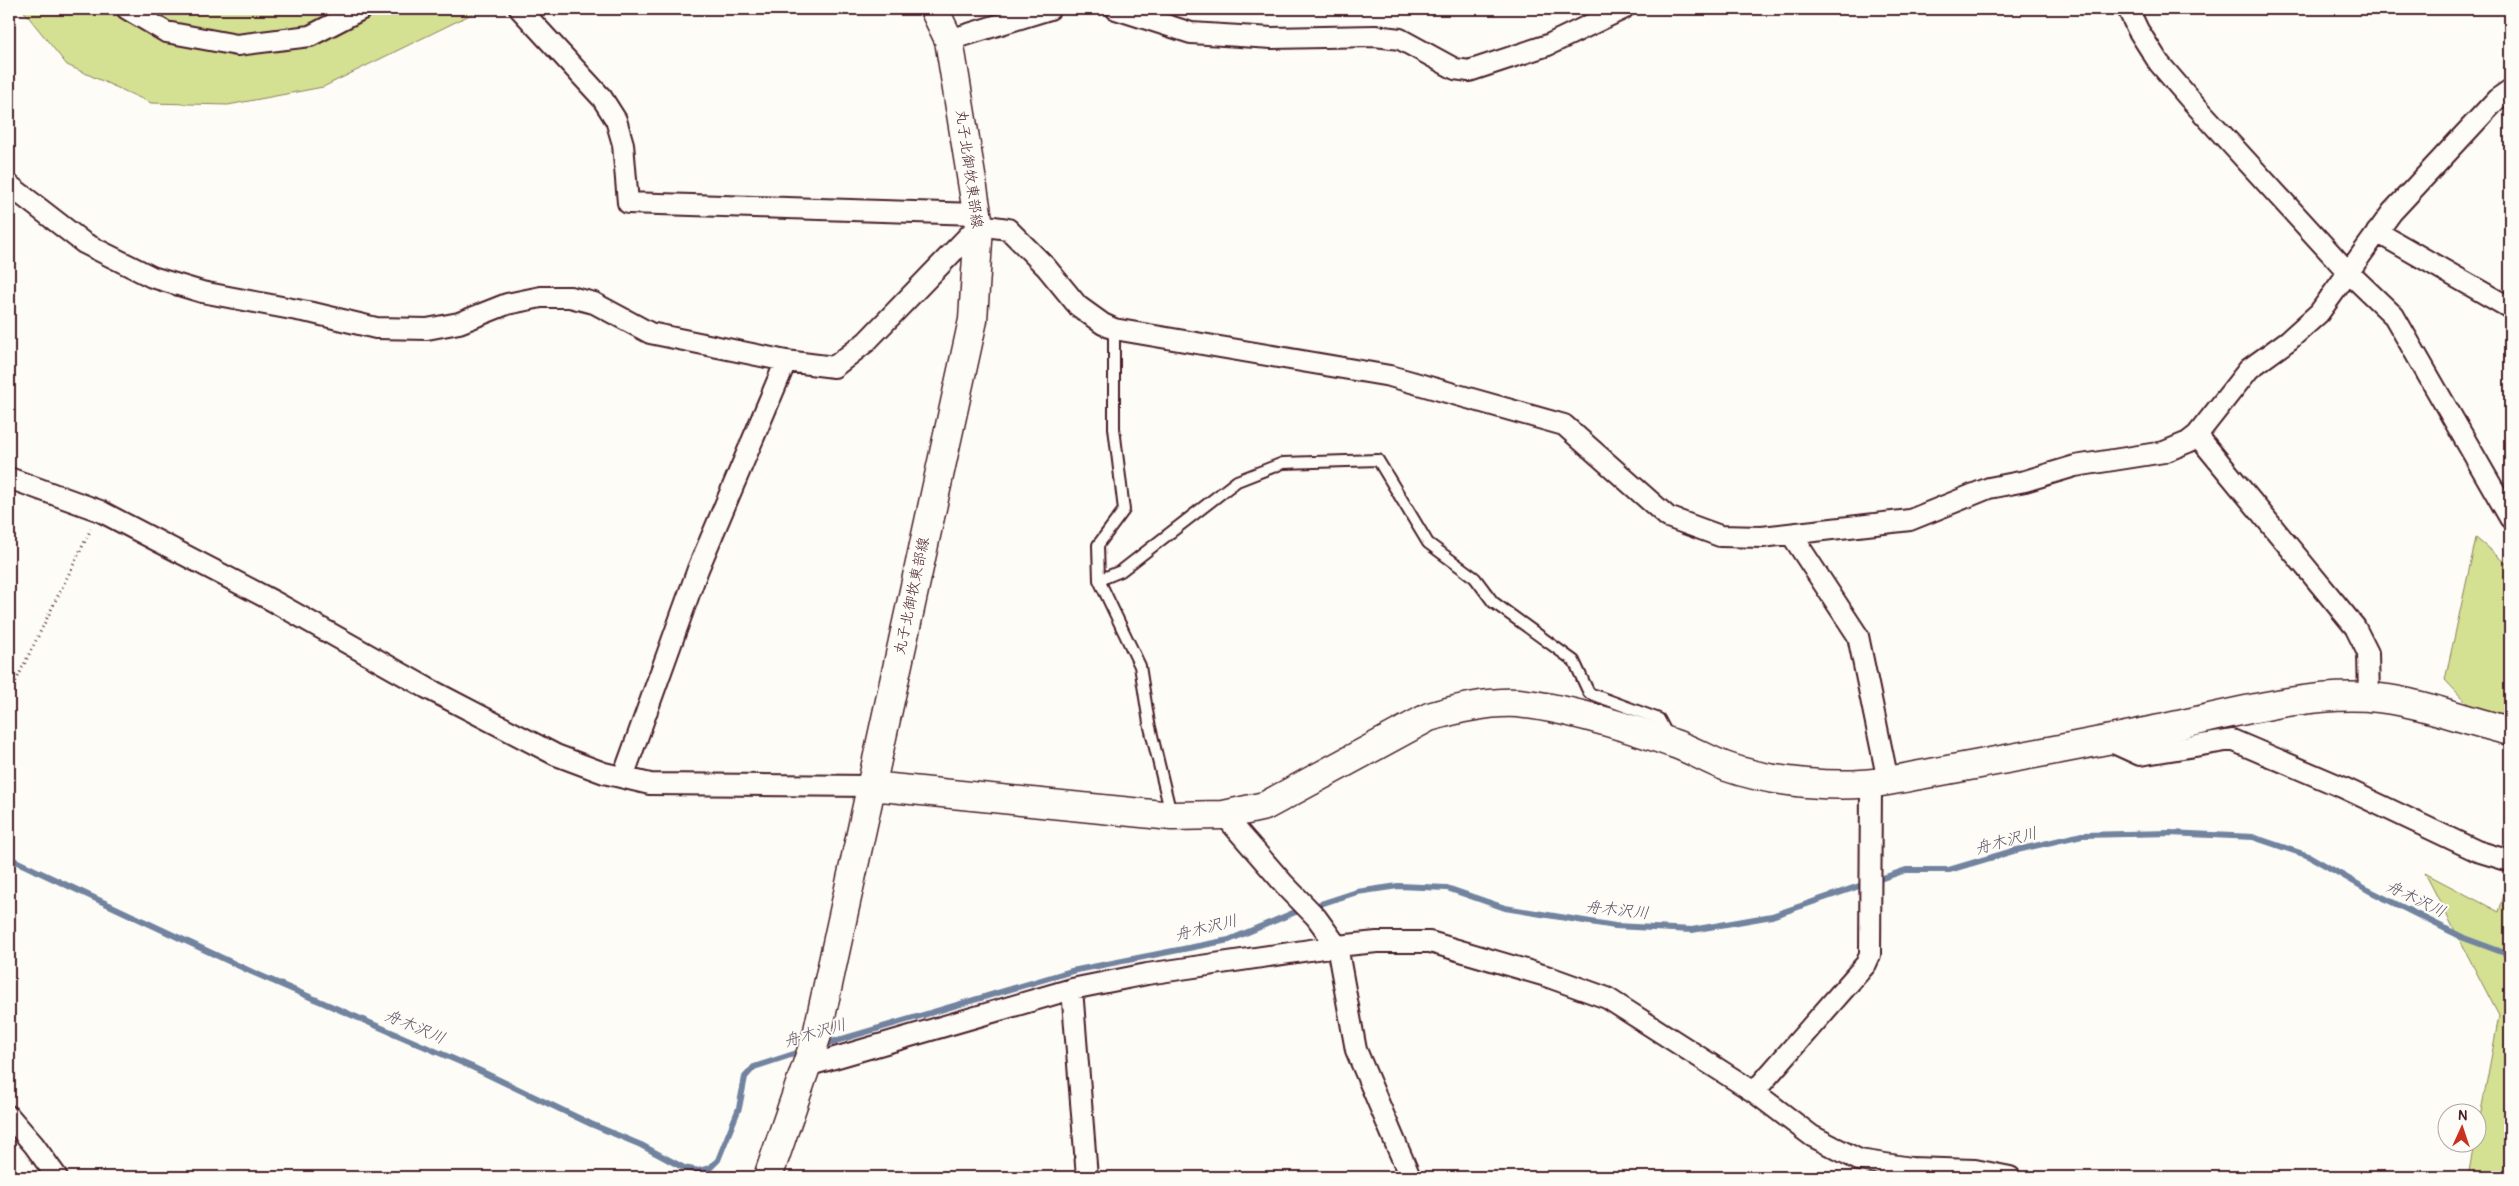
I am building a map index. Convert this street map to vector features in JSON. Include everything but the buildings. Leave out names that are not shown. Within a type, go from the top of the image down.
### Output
[{"type":"street","points":[[127,9],[166,32],[237,45],[310,36],[362,9]]},
{"type":"street","points":[[520,9],[602,98],[616,120],[623,144],[628,203],[978,219],[1008,229],[1046,267],[1078,306],[1103,324],[1114,329],[1390,376],[1564,426],[1668,517],[1720,536],[1762,537],[1910,520],[1989,488],[2025,481],[2075,466],[2164,452],[2188,442],[2197,435],[2249,369],[2289,340],[2319,312],[2347,271],[2392,212],[2497,99],[2510,90]]},
{"type":"street","name":"丸子北御牧東部線","points":[[774,1174],[817,1035],[973,320],[978,219],[949,40],[934,9]]},
{"type":"street","points":[[949,40],[1050,9]]},
{"type":"street","points":[[1116,9],[1191,33],[1272,38],[1375,36],[1400,39],[1455,68],[1469,71],[1548,45],[1623,9]]},
{"type":"street","points":[[2128,9],[2138,30],[2159,63],[2347,271],[2394,316],[2510,518]]},
{"type":"street","points":[[9,184],[84,243],[152,277],[202,292],[313,313],[376,328],[427,330],[459,323],[507,304],[541,297],[570,297],[594,303],[650,333],[786,360],[834,367],[866,342],[978,219]]},
{"type":"street","points":[[2377,232],[2510,308]]},
{"type":"street","points":[[623,777],[698,569],[786,360]]},
{"type":"street","points":[[2197,435],[2355,627],[2368,653],[2369,697]]},
{"type":"street","points":[[9,478],[100,511],[272,601],[427,688],[539,746],[604,773],[650,784],[872,786],[1172,816],[1224,815],[1265,806],[1429,717],[1455,710],[1516,703],[1553,708],[1673,743],[1728,767],[1765,776],[1815,783],[1880,782],[2107,740],[2298,701],[2344,697],[2369,697],[2418,706],[2510,731]]},
{"type":"street","points":[[1754,1092],[1866,964],[1870,955],[1880,782],[1858,636],[1791,534]]},
{"type":"street","points":[[2107,740],[2140,755],[2232,740],[2342,787],[2477,850],[2510,862]]},
{"type":"street","points":[[1224,815],[1284,884],[1316,917],[1337,946],[1356,1050],[1410,1177]]},
{"type":"street","points":[[807,1066],[1072,989],[1147,974],[1337,946],[1377,942],[1430,942],[1546,976],[1607,998],[1754,1092],[1812,1136],[1859,1160],[1910,1168],[1975,1170],[2010,1177]]},
{"type":"street","points":[[1072,989],[1088,1177]]},
{"type":"street","points":[[9,1116],[34,1145],[57,1177]]},
{"type":"lane","points":[[1114,329],[1114,428],[1124,510],[1098,545],[1099,580],[1140,666],[1149,722],[1172,816]]},
{"type":"lane","points":[[1099,580],[1121,571],[1237,481],[1283,463],[1378,460],[1428,543],[1475,578],[1493,602],[1574,661],[1589,693],[1659,719],[1673,743]]},
{"type":"path","points":[[9,695],[100,511]]},
{"type":"green space","points":[[22,9],[482,9],[323,87],[228,105],[151,103],[67,65]]},
{"type":"green space","points":[[2476,538],[2510,567],[2510,748],[2445,680]]},
{"type":"green space","points":[[2425,873],[2499,912],[2510,875],[2510,1177],[2468,1177],[2472,1154],[2486,1154],[2486,1104],[2482,1104],[2499,1016]]},
{"type":"waterway","name":"舟木沢川","points":[[822,1045],[1072,971],[1229,940],[1293,913],[1357,892],[1398,886],[1447,888],[1505,908],[1615,926],[1692,930],[1772,916],[1906,870],[1949,870],[2013,851],[2082,835],[2170,833],[2253,837],[2309,856],[2368,890],[2464,938],[2510,955]]},
{"type":"waterway","name":"舟木沢川","points":[[9,858],[252,972],[472,1067],[591,1124],[641,1145],[684,1168],[699,1171],[710,1168],[718,1160],[739,1108],[745,1077],[754,1067],[803,1051]]}]
